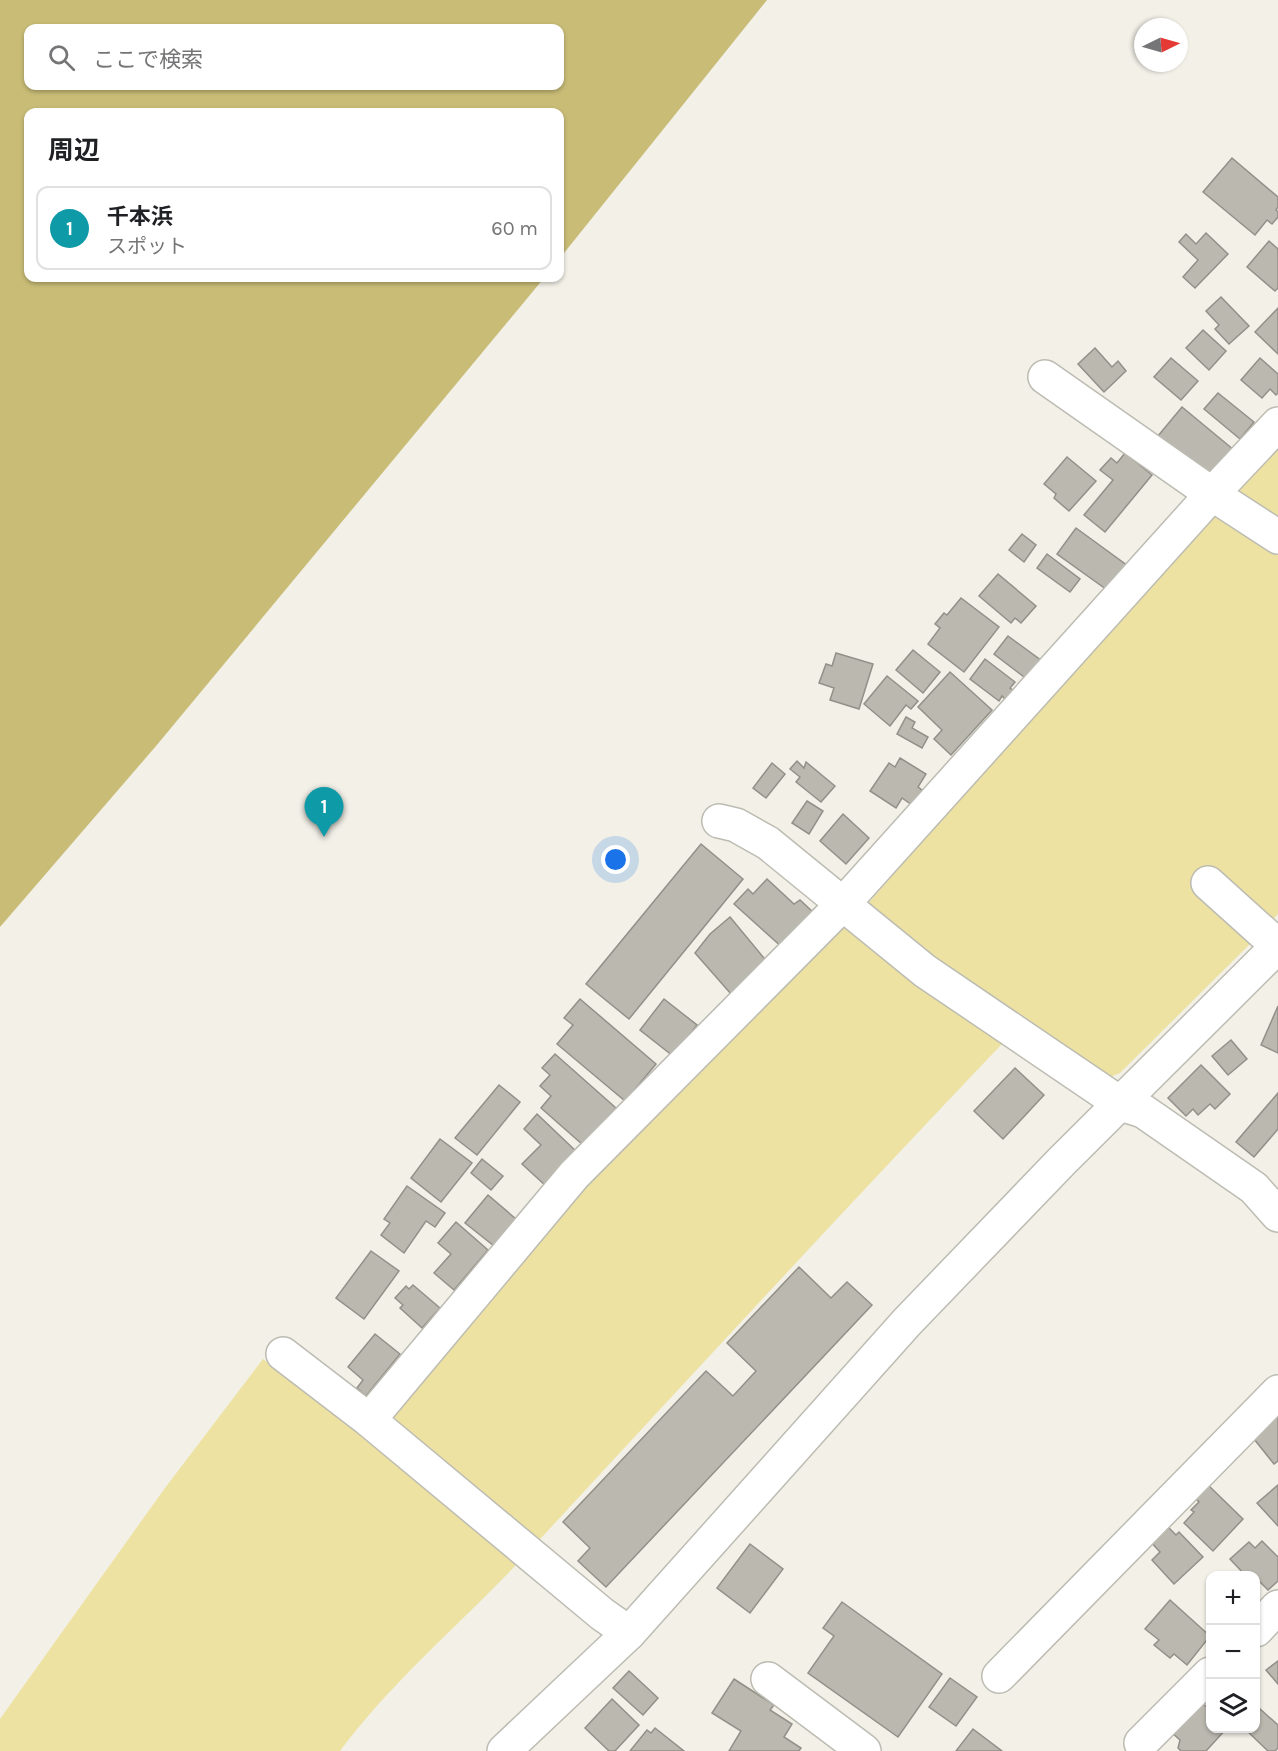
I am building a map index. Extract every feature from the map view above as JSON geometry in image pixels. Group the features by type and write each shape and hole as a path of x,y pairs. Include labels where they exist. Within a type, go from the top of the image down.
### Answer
{"street":[{"path":"1045,377 1212,494 1278,537"},
{"path":"369,1420 574,1175 843,904 1212,494 1278,424"},
{"path":"719,821 736,825 768,843 925,971 1120,1104 1143,1111 1254,1188 1278,1215"},
{"path":"504,1751 629,1634 907,1322 1061,1162 1278,946 1208,883"},
{"path":"283,1354 369,1420 629,1634"},
{"path":"999,1676 1278,1392"},
{"path":"1260,1626 1278,1607"},
{"path":"1141,1743 1206,1678"},
{"path":"768,1679 864,1751"}],"shaded area":[{"path":"0,0 767,0 564,253 564,108 24,108 24,282 541,282 156,746 0,927"},
{"path":"1278,440 1278,914 1246,948 1120,1073 1106,1079 1022,1019 1001,1045 530,1550 384,1698 340,1751 0,1751 0,1719 165,1488 263,1359 370,1438 559,1209 836,927 851,923 1034,713"}],"building":[{"path":"1232,158 1278,197 1276,210 1278,217 1272,224 1267,220 1255,235 1203,192"},
{"path":"1206,233 1228,254 1195,288 1183,277 1198,260 1179,242 1186,234 1196,244"},
{"path":"1269,241 1278,249 1278,288 1275,291 1247,267"},
{"path":"1221,297 1249,326 1229,344 1215,329 1219,325 1206,311"},
{"path":"1278,308 1278,354 1255,332"},
{"path":"1203,330 1226,351 1209,370 1186,348"},
{"path":"1095,348 1112,367 1118,361 1126,371 1104,392 1078,364"},
{"path":"1171,358 1198,381 1181,400 1154,377"},
{"path":"1260,358 1278,374 1278,393 1276,395 1270,389 1262,398 1241,380"},
{"path":"1218,393 1254,422 1240,439 1204,409"},
{"path":"1182,407 1234,450 1210,479 1158,436"},
{"path":"1125,453 1152,475 1105,532 1084,515 1113,480 1100,470 1111,458 1117,463"},
{"path":"1067,457 1096,481 1069,511 1054,498 1056,494 1044,484"},
{"path":"1076,528 1128,566 1110,592 1057,554"},
{"path":"1022,534 1036,545 1024,562 1009,550"},
{"path":"1047,554 1080,579 1070,592 1037,568"},
{"path":"998,574 1036,606 1021,623 1015,618 1011,623 979,596"},
{"path":"961,598 999,627 964,672 928,644 940,628 935,624 944,613 947,615"},
{"path":"1008,636 1042,661 1028,680 994,654"},
{"path":"913,650 940,672 923,693 896,670"},
{"path":"836,653 873,664 859,709 830,700 834,688 819,683 826,664 832,666"},
{"path":"985,659 1015,682 1010,688 1014,691 1007,701 1002,696 999,701 970,679"},
{"path":"950,672 992,710 951,755 934,739 942,730 918,707"},
{"path":"887,676 918,701 911,709 906,705 890,726 864,704"},
{"path":"906,717 915,722 912,728 928,737 922,748 897,734"},
{"path":"900,758 926,774 918,787 922,790 912,805 902,798 896,808 870,791 889,763 895,767"},
{"path":"797,761 804,768 806,762 835,786 821,802 796,782 800,777 790,769"},
{"path":"772,763 785,774 766,798 753,788"},
{"path":"807,801 823,811 809,834 792,823"},
{"path":"843,814 869,838 846,864 820,841"},
{"path":"701,844 743,879 629,1019 586,984"},
{"path":"767,879 794,904 800,900 815,914 784,949 734,904 748,889 753,894"},
{"path":"730,917 768,963 731,994 695,953 710,934"},
{"path":"580,999 656,1064 625,1101 557,1044 573,1025 564,1018"},
{"path":"664,999 697,1025 673,1056 640,1030"},
{"path":"1278,1006 1278,1053 1261,1045"},
{"path":"1231,1040 1247,1059 1228,1075 1212,1056"},
{"path":"555,1054 616,1108 583,1145 541,1108 551,1096 540,1086 550,1075 542,1068"},
{"path":"1201,1065 1230,1094 1215,1109 1210,1104 1198,1115 1193,1109 1186,1116 1168,1098"},
{"path":"1015,1068 1044,1095 1003,1139 974,1111"},
{"path":"499,1085 520,1102 477,1155 455,1138"},
{"path":"1278,1093 1278,1129 1254,1157 1236,1142"},
{"path":"537,1114 579,1154 547,1187 522,1164 541,1145 524,1129"},
{"path":"440,1139 472,1163 441,1202 411,1178"},
{"path":"482,1159 503,1176 491,1190 471,1173"},
{"path":"407,1186 445,1213 435,1227 426,1221 404,1253 381,1235 390,1223 384,1219"},
{"path":"488,1195 516,1219 494,1246 465,1223"},
{"path":"456,1222 488,1250 454,1290 434,1273 451,1254 438,1243"},
{"path":"371,1251 399,1271 364,1319 336,1298"},
{"path":"799,1267 831,1298 847,1282 872,1305 606,1587 578,1561 590,1548 563,1522 706,1371 733,1396 756,1371 727,1343"},
{"path":"413,1285 440,1308 422,1328 400,1308 403,1305 395,1298 406,1286 409,1289"},
{"path":"375,1334 400,1354 366,1396 357,1388 363,1380 348,1367"},
{"path":"1278,1403 1278,1461 1274,1464 1246,1429"},
{"path":"1208,1485 1243,1519 1213,1551 1184,1523 1194,1512 1191,1510 1199,1502 1195,1498"},
{"path":"1278,1485 1278,1526 1257,1503"},
{"path":"1165,1524 1176,1535 1179,1532 1203,1557 1174,1584 1152,1560 1160,1552 1149,1540"},
{"path":"1262,1541 1278,1557 1278,1581 1268,1590 1260,1582 1260,1571 1241,1571 1230,1559 1249,1542 1255,1548"},
{"path":"750,1544 783,1569 750,1613 717,1588"},
{"path":"1170,1600 1206,1632 1206,1641 1187,1665 1174,1654 1170,1658 1154,1645 1159,1640 1145,1629"},
{"path":"842,1602 942,1674 898,1737 808,1673 834,1636 823,1628"},
{"path":"1278,1661 1278,1684 1266,1670"},
{"path":"629,1671 658,1698 643,1715 613,1688"},
{"path":"950,1678 977,1697 956,1726 929,1707"},
{"path":"734,1679 774,1705 770,1710 792,1724 784,1737 801,1748 799,1751 729,1751 741,1731 712,1713"},
{"path":"612,1699 639,1725 615,1751 609,1751 585,1728"},
{"path":"1199,1700 1206,1706 1206,1733 1222,1733 1206,1751 1181,1751 1178,1748 1180,1740 1170,1731"},
{"path":"1260,1709 1278,1725 1278,1748 1275,1751 1268,1751 1249,1733 1260,1733"},
{"path":"655,1728 684,1751 630,1751 647,1730 651,1733"},
{"path":"973,1729 1002,1751 956,1751"}],"place":[{"name":"千本浜","path":"324,837"}]}
